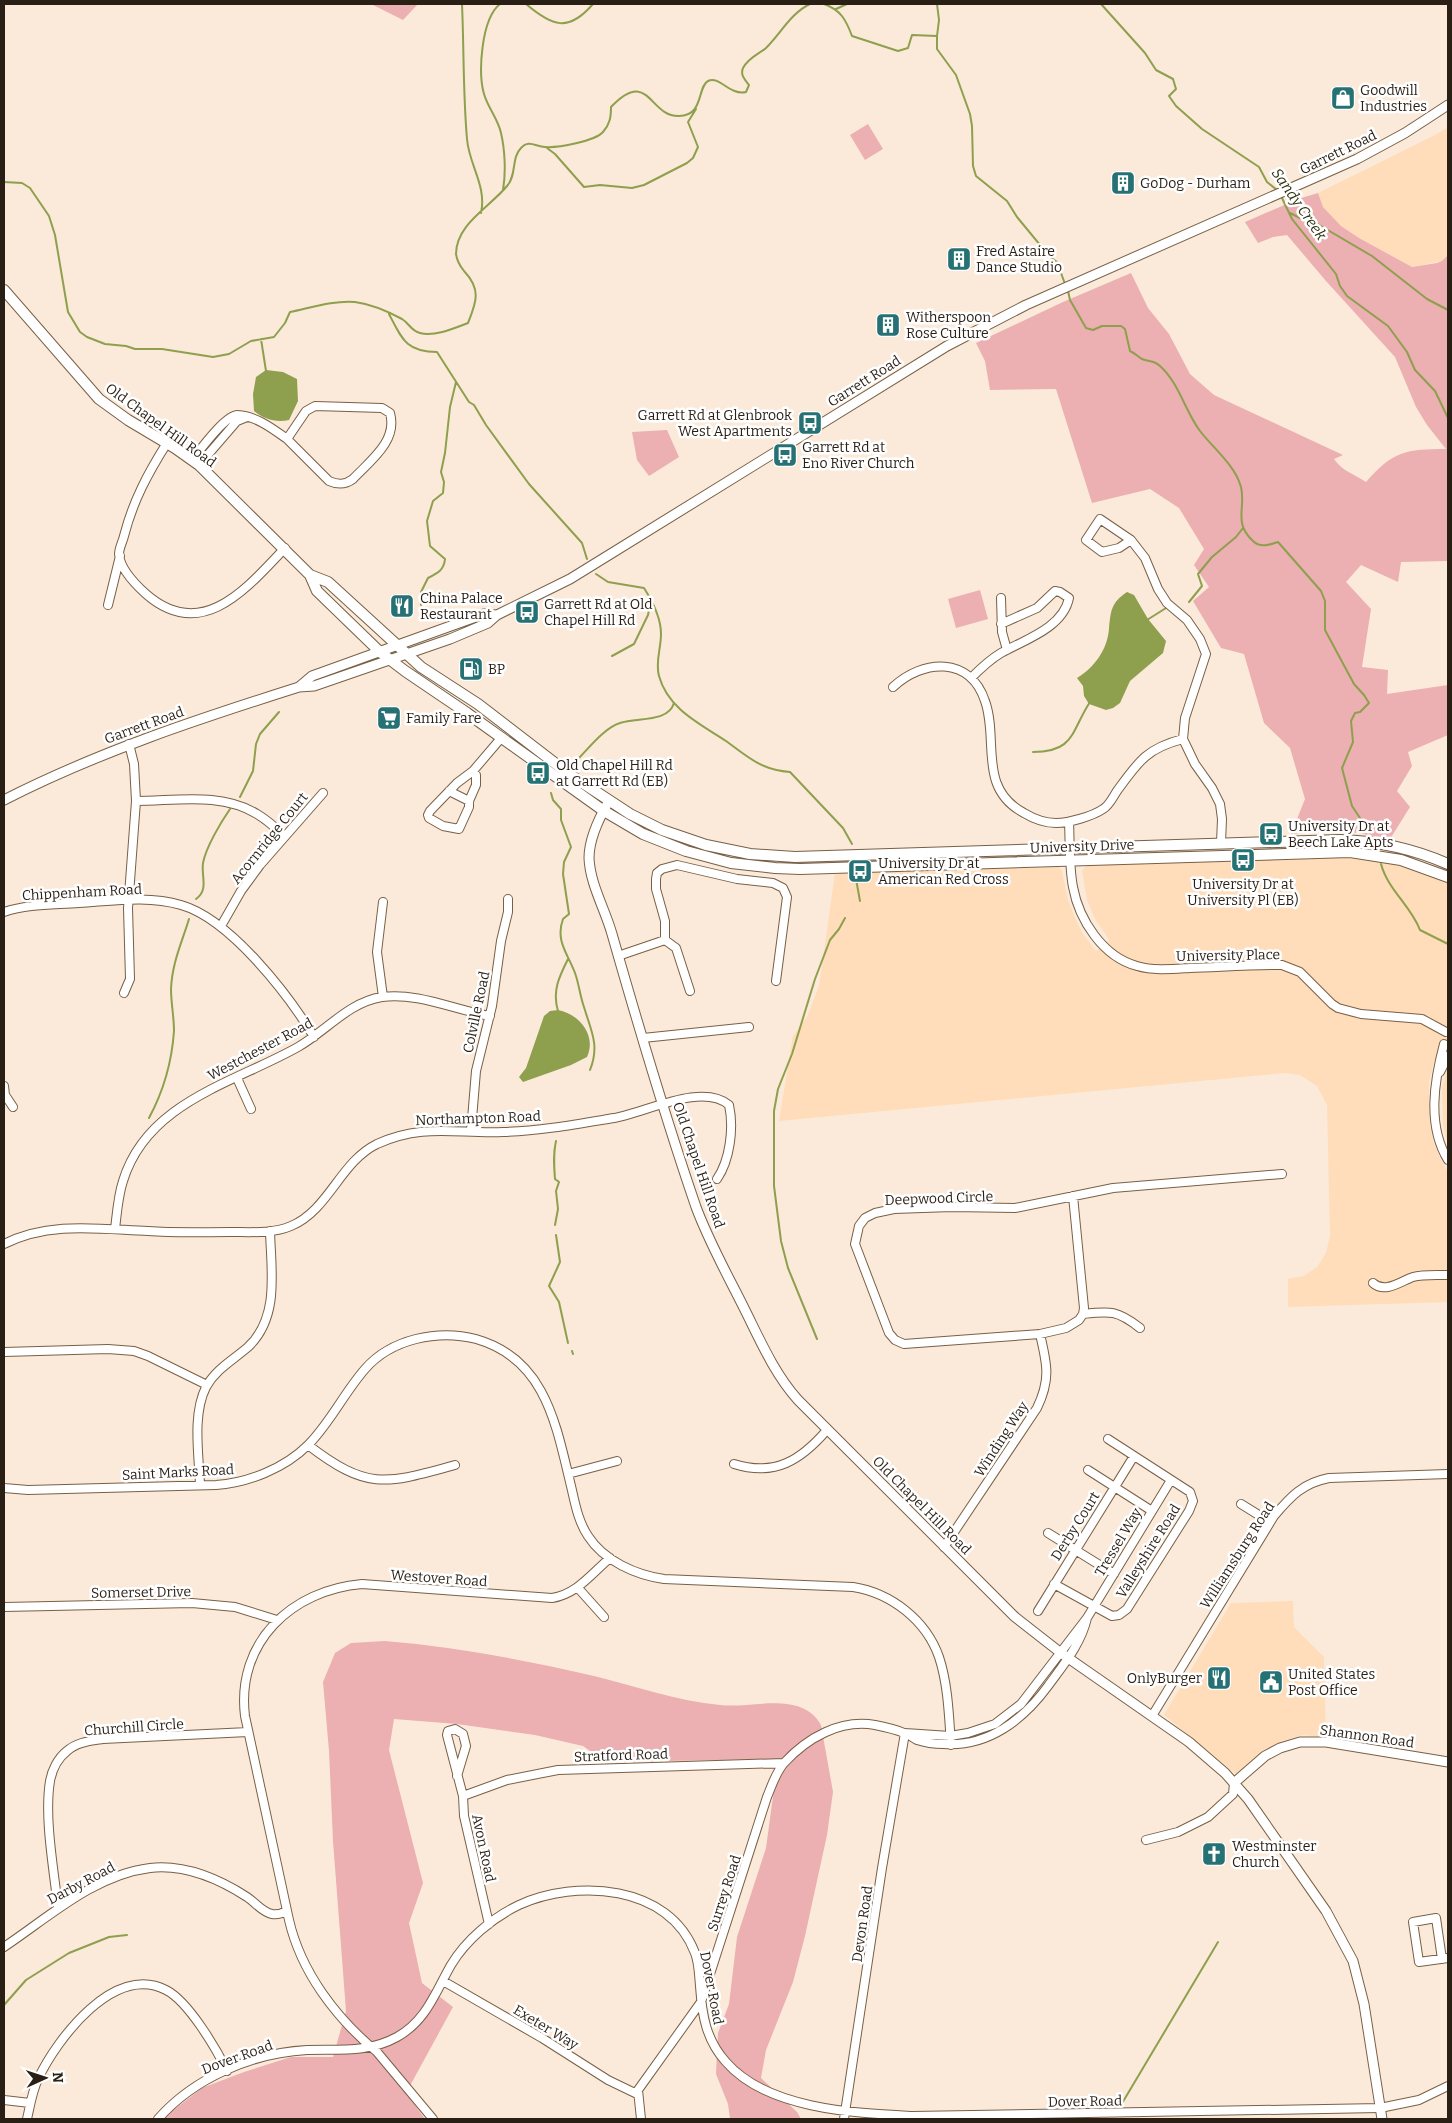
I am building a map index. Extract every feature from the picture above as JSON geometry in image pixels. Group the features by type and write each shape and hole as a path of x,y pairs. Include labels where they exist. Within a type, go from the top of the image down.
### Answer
{"main road":[{"name":"Old Chapel Hill Road","path":"5,292 99,399 195,463 285,548 310,575 317,592 380,652 604,811"},
{"name":"Old Chapel Hill Road","path":"310,575 328,582 421,667 503,722 569,774 609,801"},
{"name":"University Drive","path":"609,801 630,814 678,836 721,848 773,856 1324,839 1360,840 1408,849 1448,864"},
{"name":"University Drive","path":"604,811 643,834 664,843 710,858 753,866 800,869 1350,852 1401,860 1448,877"}],"street":[{"name":"Garrett Road","path":"4,800 59,773 129,744 299,687 314,686 488,623 497,614 583,571 948,346 1001,317 1264,202 1381,147 1448,105"},
{"path":"195,463 237,422 248,417 257,420 287,439 329,481 336,484 346,483 353,479 388,441 391,434 392,419 388,411 382,408 315,406 306,411 287,439"},
{"path":"108,605 131,509 146,475 166,443"},
{"path":"1130,540 1119,548 1102,552 1086,540 1100,519 1130,540 1145,558 1158,589 1167,603 1187,620 1200,639 1206,654 1186,718 1183,739 1195,764 1212,788 1220,804 1222,819 1221,843"},
{"path":"120,556 124,568 138,587 152,599 167,608 198,614 222,607 285,548"},
{"path":"971,678 981,668 1007,650 1042,631 1058,618 1067,607 1069,598 1055,591 1037,608 1001,624"},
{"path":"1001,598 1001,624 1007,650"},
{"name":"Garrett Road","path":"299,687 312,676 484,614 497,614"},
{"path":"893,686 912,672 926,668 947,666 971,678 981,691 988,710 991,761 1000,792 1014,808 1028,816 1046,822 1069,822 1104,809 1142,759 1158,747 1183,739"},
{"path":"473,771 477,779 469,801 469,807 459,829 436,823 429,818 428,815 449,791 473,771 502,737"},
{"path":"124,993 130,979 129,900 136,802 134,764 129,744"},
{"path":"449,791 469,801"},
{"name":"Acornridge Court","path":"221,926 249,880 284,836 323,793"},
{"path":"136,802 203,800 230,803 256,813 284,836"},
{"name":"Old Chapel Hill Road","path":"609,801 590,845 592,876 690,1190 709,1240 771,1363 786,1387 827,1430 1015,1617 1065,1656 1189,1742 1234,1783 1261,1816 1320,1903 1347,1949 1361,1986 1382,2119"},
{"name":"University Place","path":"1069,822 1074,894 1084,919 1102,945 1125,962 1138,967 1160,969 1282,965 1300,972 1338,1008 1361,1014 1422,1019 1447,1030"},
{"path":"665,940 665,921 656,889 658,873 662,869 677,865 737,879 773,883 782,888 787,897 776,981"},
{"name":"Colville Road","path":"471,1131 476,1071 490,1016 501,941 508,912 508,899"},
{"name":"Chippenham Road","path":"4,912 24,906 129,900 155,901 180,905 198,912 221,926 258,963 288,997 314,1037"},
{"path":"382,902 378,952 383,997"},
{"path":"618,956 665,940"},
{"path":"665,940 676,948 690,990"},
{"name":"Westchester Road","path":"115,1229 119,1196 135,1153 146,1137 176,1108 194,1097 236,1078 314,1037 355,1006 371,999 383,997 416,998 490,1016"},
{"path":"643,1038 749,1027"},
{"path":"1447,1030 1443,1038 1446,1046 1437,1078 1435,1104 1440,1147 1448,1160"},
{"path":"1437,1078 1448,1056"},
{"path":"236,1078 251,1108"},
{"path":"4,1086 5,1095 12,1107"},
{"name":"Northampton Road","path":"4,1244 24,1235 48,1229 190,1232 270,1231 290,1226 305,1218 319,1204 349,1166 377,1145 414,1132 432,1130 520,1132 631,1114 687,1099 716,1097 729,1105 732,1117 725,1168 717,1179"},
{"name":"Deepwood Circle","path":"1083,1314 1079,1320 1066,1328 1040,1334 914,1345 899,1342 889,1332 875,1299 856,1248 856,1236 862,1222 875,1213 894,1210 952,1207 1015,1208 1112,1188 1282,1174"},
{"path":"1073,1196 1084,1308 1083,1314 1110,1312 1126,1318 1140,1328"},
{"path":"200,1485 199,1420 202,1400 207,1385 227,1362 248,1347 257,1337 266,1321 271,1297 270,1231"},
{"path":"1372,1283 1382,1287 1396,1285 1414,1276 1448,1275"},
{"name":"Winding Way","path":"944,1547 1034,1414 1043,1396 1048,1375 1040,1334"},
{"name":"Saint Marks Road","path":"4,1488 28,1490 228,1484 252,1478 281,1464 308,1445 366,1367 382,1355 401,1344 420,1338 440,1335 462,1336 493,1345 508,1354 540,1386 551,1410 582,1526 593,1543 610,1558"},
{"path":"4,1352 108,1349 134,1351 207,1385"},
{"path":"734,1464 763,1468 786,1463 809,1451 827,1430"},
{"name":"Valleyshire Road","path":"1054,1584 1112,1616 1119,1615 1127,1609 1189,1511 1193,1501 1190,1492 1108,1439"},
{"path":"308,1445 342,1468 367,1478 382,1481 403,1479 455,1465"},
{"name":"Derby Court","path":"1038,1611 1134,1456"},
{"path":"568,1474 617,1461"},
{"path":"1088,1470 1152,1511"},
{"name":"Williamsburg Road","path":"1152,1716 1270,1522 1290,1496 1304,1487 1323,1479 1343,1476 1448,1474"},
{"name":"Tressel Way","path":"1065,1656 1171,1480"},
{"path":"1241,1504 1270,1522"},
{"path":"1048,1533 1114,1574"},
{"path":"610,1558 647,1576 664,1579 853,1587 879,1593 894,1601 914,1618 936,1650 944,1676 951,1745"},
{"name":"Westover Road","path":"433,2119 320,1990 298,1950 287,1912 248,1732 243,1700 248,1673 260,1643 277,1620 309,1598 348,1586 376,1585 540,1598 563,1596 578,1588 610,1558"},
{"path":"578,1588 604,1617"},
{"name":"Somerset Drive","path":"4,1607 192,1603 235,1607 277,1620"},
{"path":"906,1733 950,1736 981,1730 1009,1715 1065,1656"},
{"path":"906,1733 917,1740 951,1745 984,1739 1013,1724 1042,1695 1065,1656"},
{"name":"Surrey Road","path":"637,2094 640,2086 701,2002 767,1797 776,1775 784,1763 807,1742 820,1734 843,1727 873,1724 906,1733"},
{"name":"Avon Road","path":"457,1776 466,1746 463,1734 455,1729 448,1731 447,1735 457,1776 463,1796 464,1816 489,1924"},
{"name":"Churchill Circle","path":"58,1908 50,1832 50,1780 56,1764 67,1750 81,1742 103,1739 248,1732"},
{"name":"Devon Road","path":"844,2119 882,1868 906,1733"},
{"name":"Shannon Road","path":"1234,1783 1265,1756 1280,1748 1300,1742 1326,1742 1448,1762"},
{"name":"Stratford Road","path":"463,1796 506,1780 558,1770 784,1763"},
{"path":"1146,1840 1178,1832 1208,1817 1234,1792 1234,1783"},
{"name":"Darby Road","path":"4,1947 58,1908 110,1879 152,1868 186,1870 204,1875 232,1888 266,1912 278,1914 287,1912"},
{"name":"Dover Road","path":"158,2119 172,2104 193,2087 259,2059 285,2052 372,2048 398,2037 418,2022 432,2003 442,1981 457,1957 469,1942 489,1924 518,1906 557,1893 574,1891 605,1891 638,1898 663,1913 686,1936 697,1961 706,2029 727,2063 746,2080 780,2096 814,2105 845,2110 912,2116 1122,2116 1380,2108 1419,2100 1448,2086"},
{"path":"1436,1918 1440,1944 1445,1959 1419,1962 1413,1922 1436,1918"},
{"path":"1440,1944 1448,1942"},
{"name":"Exeter Way","path":"442,1981 542,2038 608,2080 637,2094"},
{"path":"27,2119 34,2089 55,2048 72,2027 102,2000 134,1985 147,1984 164,1989 182,2002 212,2045 227,2071"},
{"path":"637,2094 641,2119"},
{"path":"4,2100 30,2103"}],"shaded area":[{"path":"371,4 418,4 403,20"},
{"path":"868,124 883,149 865,160 850,135"},
{"path":"1448,127 1448,255 1442,261 1412,267 1341,226 1323,207 1318,193"},
{"path":"1318,193 1323,207 1341,226 1412,267 1437,263 1448,255 1448,561 1401,562 1398,582 1361,565 1346,582 1371,609 1362,667 1388,670 1387,694 1448,685 1448,735 1408,752 1412,766 1397,791 1410,807 1390,839 1341,830 1291,834 1305,799 1290,748 1264,723 1244,654 1221,648 1193,601 1209,587 1194,565 1204,549 1179,508 1150,489 1092,503 1056,389 990,390 985,361 976,343 1063,302 1131,273 1148,308 1169,334 1190,374 1214,395 1343,455 1334,459 1344,469 1366,482 1384,464 1401,454 1410,451 1446,449 1427,425 1416,407 1395,357 1287,235 1273,237 1258,243 1245,222 1298,199"},
{"path":"266,370 283,372 297,379 298,401 289,420 270,420 254,411 253,394 256,377"},
{"path":"667,430 679,457 649,476 637,460 632,432"},
{"path":"980,590 988,619 956,628 948,599"},
{"path":"1127,592 1134,595 1148,619 1166,641 1163,653 1130,681 1120,703 1106,710 1089,704 1084,696 1083,686 1077,678 1089,669 1099,657 1108,636 1113,607"},
{"path":"1340,857 1394,864 1448,883 1448,1037 1434,1062 1429,1082 1429,1096 1430,1125 1433,1141 1448,1172 1448,1302 1288,1307 1288,1279 1304,1276 1317,1267 1326,1253 1330,1236 1327,1105 1317,1086 1300,1075 1284,1073 779,1121 793,1036 807,1017 819,986 835,873 1059,867 1062,871 1068,900 1075,918 1083,934 1096,951 1109,940 1094,917 1087,900 1082,871 1087,865"},
{"path":"558,1010 573,1016 584,1027 590,1041 587,1057 571,1065 523,1082 519,1077 526,1068 544,1016 550,1011"},
{"path":"1448,1063 1448,1146 1443,1125 1442,1089"},
{"path":"1293,1601 1294,1627 1324,1657 1326,1737 1302,1735 1282,1741 1263,1751 1236,1774 1164,1715 1231,1603"},
{"path":"385,1641 464,1650 516,1659 704,1703 733,1706 789,1704 812,1714 821,1725 833,1792 827,1835 793,1982 766,2050 761,2078 797,2112 801,2119 730,2119 728,2104 716,2074 718,2033 729,2004 737,1937 766,1848 778,1759 606,1762 583,1746 535,1735 457,1724 394,1719 389,1750 423,1883 409,1923 422,1983 453,2007 406,2093 425,2119 165,2119 167,2115 202,2088 244,2072 291,2057 333,2057 346,2011 323,1682 335,1653 351,1643"}],"waterway":[{"path":"462,4 467,139 468,149 482,194 481,213"},
{"path":"500,4 494,11 485,34 481,73 484,94 500,128 505,169 503,190"},
{"path":"526,4 535,12 560,23 568,23 576,19 593,4"},
{"path":"4,182 22,183 30,188 49,216 55,235 68,312 80,332 105,344 135,349 162,349 213,357 229,354 251,341 274,337 285,323 290,312 330,303 347,302 361,303 385,311 402,319 417,332 426,334 438,333 468,323 476,296 473,284 458,261 456,254 457,243 468,225 510,182 516,157 524,145 558,146 585,141 599,135 609,123 611,107 624,96 633,92 641,93 648,97 669,114 679,116 687,115 693,111 699,101 702,89 708,81 716,81 735,91 746,92 749,85 742,73 745,64 766,48 786,24 810,4"},
{"path":"824,4 835,9 842,16 852,36 898,51 908,48 912,35 937,36 939,20 937,4"},
{"path":"836,9 847,4"},
{"name":"Sandy Creek","path":"1101,4 1145,53 1156,70 1173,79 1176,89 1169,96 1176,106 1202,129 1259,167 1267,182 1277,190"},
{"path":"937,36 937,49 956,75 970,114 973,166 976,176 1007,201 1017,217 1050,257 1057,262 1065,284"},
{"path":"547,148 555,154 584,187 600,185 632,188 644,185 693,158 698,147 688,122 696,109"},
{"name":"Sandy Creek","path":"1281,196 1292,219 1336,274 1340,286 1347,296 1388,326 1407,352 1415,370 1435,391 1448,418"},
{"path":"1290,213 1302,219 1309,219 1372,256 1427,299 1448,310"},
{"path":"1068,291 1070,300 1086,328 1093,330 1102,326 1121,326 1125,329 1130,351 1142,359 1156,363 1167,373 1200,431 1229,464 1238,479 1242,495 1242,522 1247,534 1259,545 1278,542 1321,591 1325,601 1325,630 1354,684 1369,703 1360,712 1355,713 1351,721 1353,742 1342,768 1352,806 1370,833"},
{"path":"389,314 402,337 412,347 418,350 437,352 469,402 474,405 486,425 529,484 582,543 587,559"},
{"path":"261,339 266,371"},
{"path":"421,605 421,592 428,578 440,571 445,559 430,546 427,521 433,501 443,493 444,482 441,472 450,407 456,382"},
{"path":"1189,602 1202,586 1198,574 1212,557 1236,537 1243,528"},
{"path":"596,574 608,582 644,588 660,622 659,676 663,688 677,707 755,762 771,769 790,772 843,828 852,844"},
{"path":"612,656 634,644 648,615 651,599"},
{"path":"1147,620 1166,608"},
{"path":"1033,752 1047,751 1064,744 1075,731 1090,702"},
{"path":"577,760 608,729 627,721 659,717 671,709 674,703"},
{"path":"240,797 253,771 256,744 260,734 279,712"},
{"path":"551,793 553,800 561,809 561,820 571,847 564,862 563,874 569,914 563,919 561,941 576,977 592,1031 594,1053 590,1070"},
{"path":"196,899 203,887 203,863 207,850 230,809"},
{"path":"1381,864 1389,882 1411,913 1420,930 1448,944"},
{"path":"856,879 860,901"},
{"path":"817,1339 788,1268 781,1241 774,1186 774,1111 778,1089 792,1054 815,979 830,940 845,918"},
{"path":"149,1118 163,1087 171,1053 174,1031 171,994 172,979 175,961 189,919"},
{"path":"558,1011 556,991 559,978 568,959"},
{"path":"555,1225 558,1209 556,1191 559,1182 555,1179 554,1155 556,1141"},
{"path":"556,1235 560,1262 549,1286 559,1302 568,1343"},
{"path":"4,2005 26,1980 69,1953 109,1937 127,1935"},
{"path":"1121,2105 1218,1942"}],"place":[{"name":"Goodwill Industries","path":"1343,98"},
{"name":"GoDog - Durham","path":"1123,183"},
{"name":"Fred Astaire Dance Studio","path":"959,259"},
{"name":"Witherspoon Rose Culture","path":"888,325"},
{"name":"Garrett Rd at Glenbrook West Apartments","path":"810,423"},
{"name":"Garrett Rd at Eno River Church","path":"785,455"},
{"name":"China Palace Restaurant","path":"402,606"},
{"name":"Garrett Rd at Old Chapel Hill Rd","path":"527,612"},
{"name":"BP","path":"471,669"},
{"name":"Family Fare","path":"389,718"},
{"name":"Old Chapel Hill Rd at Garrett Rd (EB)","path":"538,773"},
{"name":"University Dr at Beech Lake Apts","path":"1271,834"},
{"name":"University Dr at University Pl (EB)","path":"1243,860"},
{"name":"University Dr at American Red Cross","path":"860,871"},
{"name":"OnlyBurger","path":"1219,1678"},
{"name":"United States Post Office","path":"1271,1682"},
{"name":"Westminster Church","path":"1214,1854"}]}
